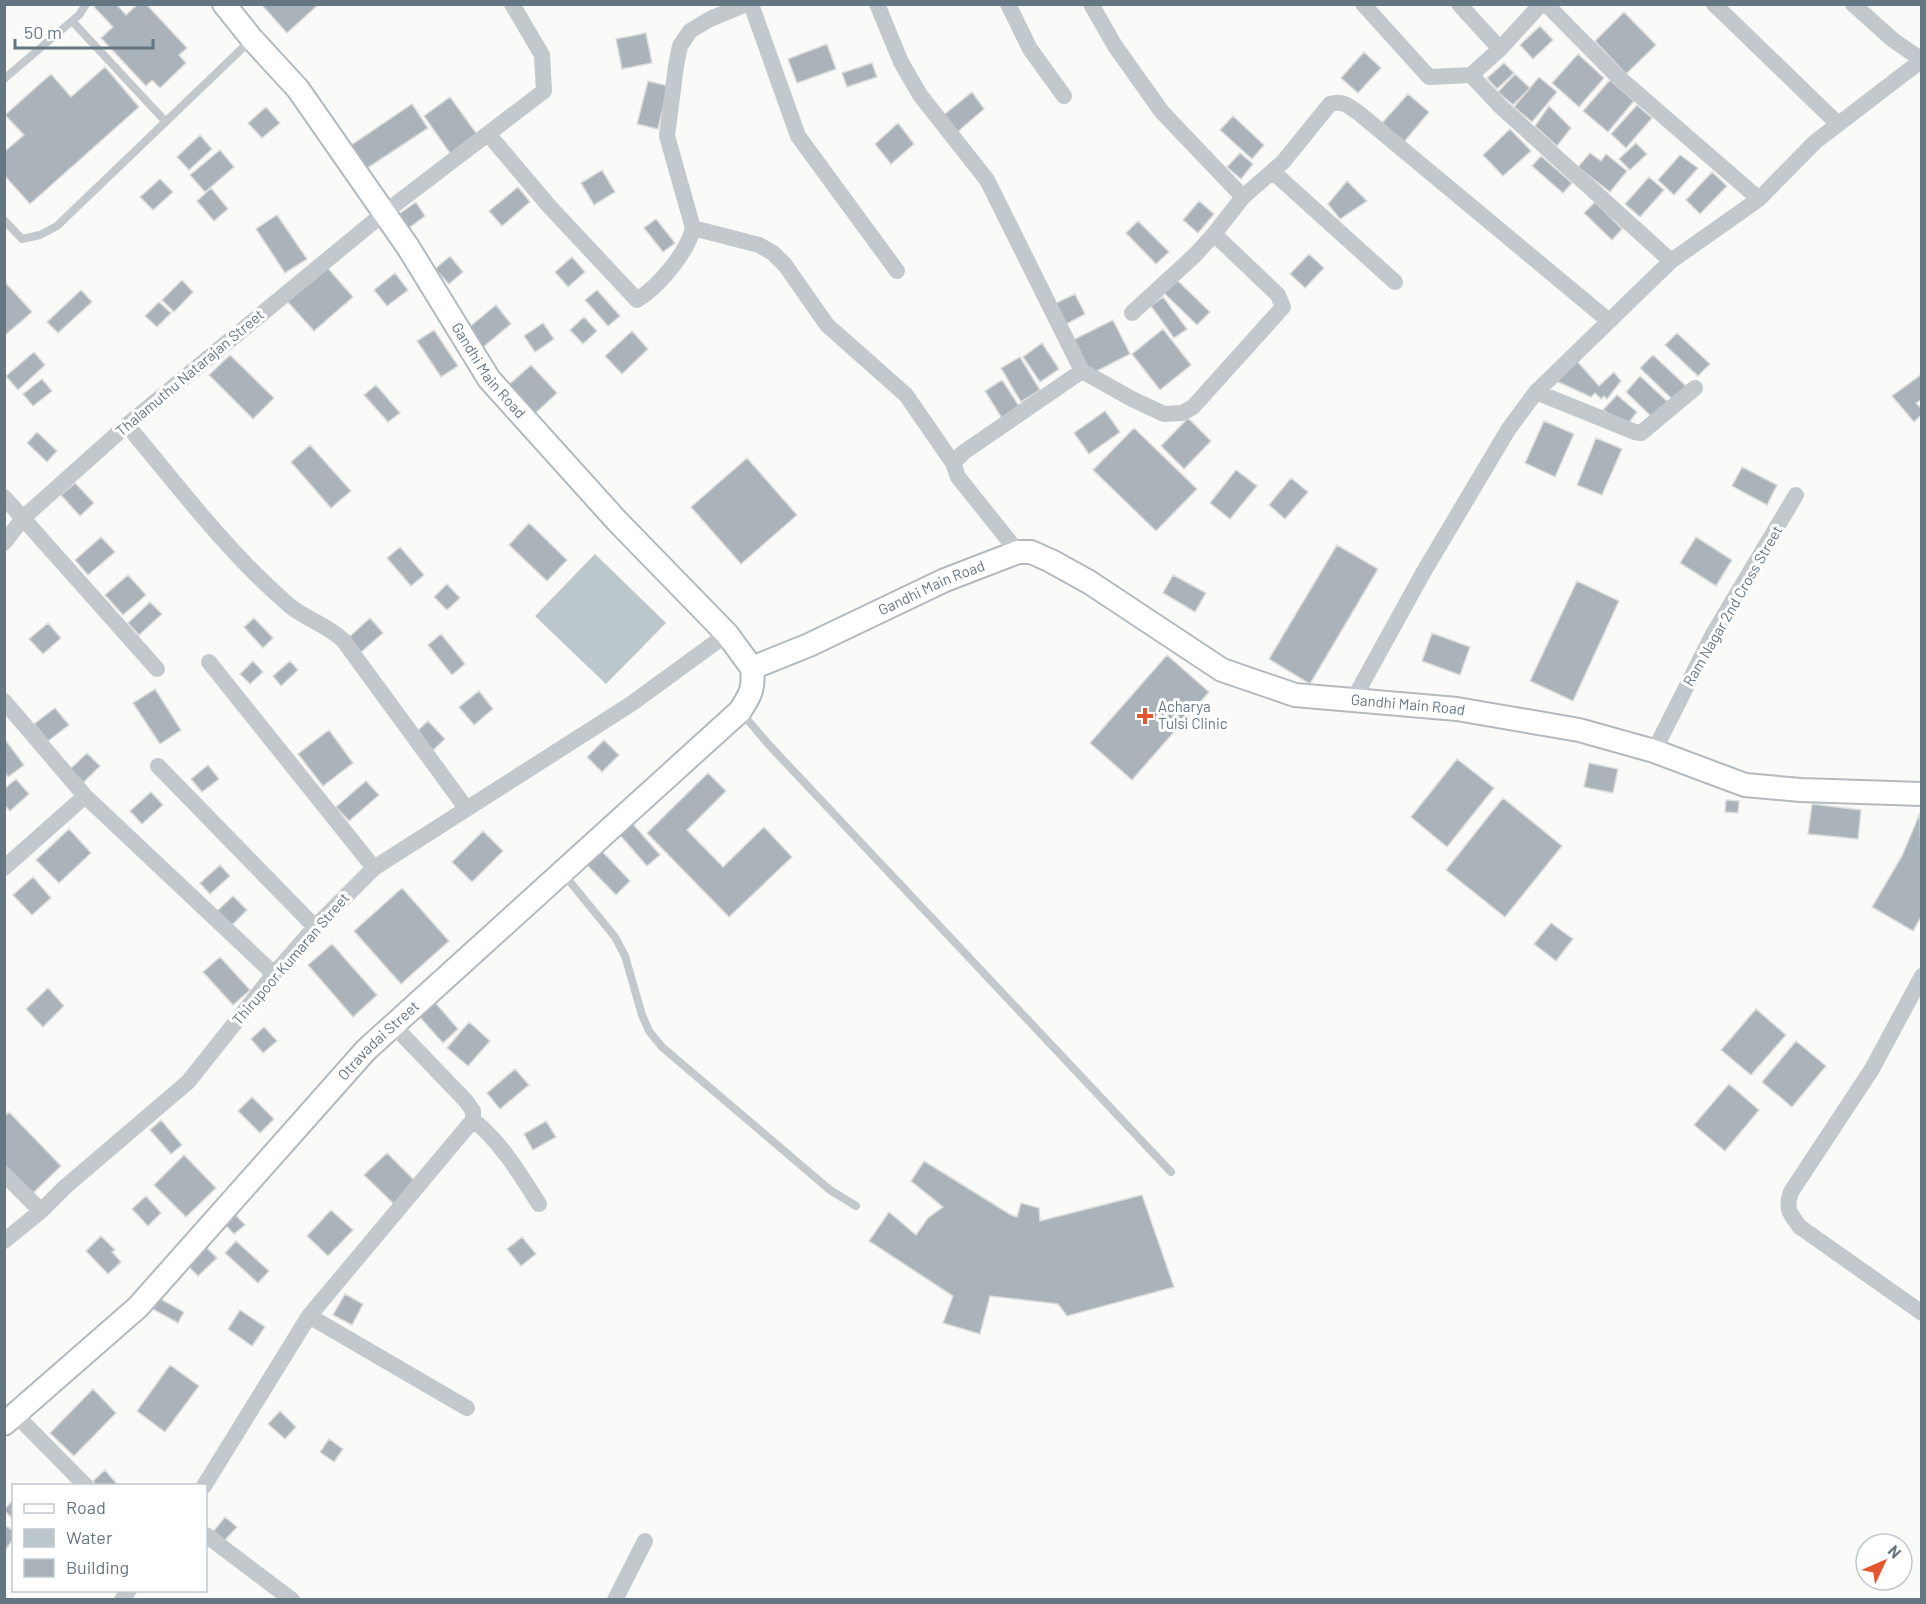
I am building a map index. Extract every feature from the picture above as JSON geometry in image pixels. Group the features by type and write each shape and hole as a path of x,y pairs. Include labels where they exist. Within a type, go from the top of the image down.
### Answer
{"street":[{"name":"Gandhi Main Road","path":"224,4 252,39 298,89 408,247 489,379 617,521 727,634 752,668 810,645 945,580 1018,552 1030,552 1089,582 1221,670 1295,695 1457,708 1580,730 1654,751 1745,785 1801,790 1922,794"},
{"name":"Thalamuthu Natarajan Street","path":"4,543 23,518 127,425 384,213 544,91 542,55 512,4"},
{"path":"489,135 549,206 637,300 654,286 682,255 693,228 667,136 680,46 690,32 710,19 746,4"},
{"path":"751,4 798,136 897,271"},
{"path":"877,4 901,62 920,95 987,180 1082,371 1164,414 1182,412 1193,407 1283,307 1278,296 1214,234"},
{"path":"1008,4 1029,49 1064,96"},
{"path":"1091,4 1115,46 1162,112 1243,197"},
{"path":"1363,4 1429,77 1471,75 1500,49 1541,4"},
{"path":"1459,4 1500,49"},
{"path":"1546,4 1615,74 1759,199"},
{"path":"1714,4 1838,124"},
{"path":"1353,700 1429,563 1508,430 1536,392 1671,261 1759,199 1815,142 1922,60 1893,40 1853,4"},
{"path":"1471,75 1500,106 1671,261"},
{"path":"1132,313 1195,255 1243,197 1273,172 1330,104 1339,102 1348,105 1609,321"},
{"path":"1273,172 1395,282"},
{"path":"693,228 759,245 773,253 785,265 827,325 906,395 953,463 958,477 1018,552"},
{"path":"953,463 963,452 1082,371"},
{"path":"1536,392 1641,433 1695,388"},
{"path":"127,425 229,547 256,575 292,608 333,630 344,640 466,808"},
{"name":"Ram Nagar 2nd Cross Street","path":"1654,751 1713,634 1796,495"},
{"path":"4,497 157,669"},
{"name":"Thirupoor Kumaran Street","path":"4,1241 188,1082 274,974 315,927 374,868 632,704 727,634"},
{"path":"209,662 374,868"},
{"name":"Otravadai Street","path":"10,1420 138,1307 366,1050 740,711 751,694 754,684 752,668"},
{"path":"4,701 85,796 274,974"},
{"path":"158,766 315,927"},
{"path":"4,868 85,796"},
{"path":"1922,976 1872,1069 1791,1192 1787,1204 1791,1215 1800,1227 1922,1313"},
{"path":"205,1484 309,1316 473,1120 473,1111 466,1101 393,1025"},
{"path":"473,1120 486,1130 515,1165 538,1204"},
{"path":"4,1174 41,1211"},
{"path":"309,1316 466,1408"},
{"path":"10,1420 85,1484"},
{"path":"207,1536 292,1599"},
{"path":"615,1599 645,1541"}],"lane":[{"path":"4,79 72,21 86,4"},
{"path":"72,21 166,122"},
{"path":"4,220 22,239 40,235 57,226 252,39"},
{"path":"740,711 769,745 1171,1172"},
{"path":"562,872 615,937 624,956 642,1015 655,1039 830,1190 856,1206"}],"water":[{"path":"595,554 666,623 606,684 535,616"}],"building":[{"path":"96,4 116,4 126,15 138,4 146,4 187,48 179,55 186,63 160,88 152,80 146,86 101,38 113,27 94,7"},
{"path":"261,4 319,4 287,33"},
{"path":"1624,12 1656,45 1626,74 1595,41"},
{"path":"1540,26 1553,40 1533,59 1520,45"},
{"path":"646,33 652,63 622,69 616,39"},
{"path":"827,44 836,69 797,83 788,59"},
{"path":"1364,52 1381,68 1358,93 1341,78"},
{"path":"1578,54 1604,78 1579,107 1552,83"},
{"path":"872,63 877,77 847,87 842,73"},
{"path":"1504,63 1514,73 1497,89 1487,78"},
{"path":"105,67 139,107 30,204 4,175 4,152 24,135 5,115 51,74 71,97"},
{"path":"1515,74 1530,88 1513,105 1498,92"},
{"path":"1539,77 1557,92 1532,122 1514,107"},
{"path":"1610,80 1634,101 1608,132 1583,111"},
{"path":"648,81 668,86 658,129 637,124"},
{"path":"972,92 984,109 955,134 940,118"},
{"path":"1408,94 1429,112 1404,142 1382,123"},
{"path":"450,97 479,137 452,156 424,116"},
{"path":"412,104 428,128 366,169 350,146"},
{"path":"1637,105 1652,118 1626,148 1611,134"},
{"path":"1549,106 1571,128 1557,146 1535,126"},
{"path":"266,107 280,123 262,138 248,123"},
{"path":"1233,116 1264,145 1252,159 1220,130"},
{"path":"898,123 914,144 891,164 875,144"},
{"path":"1510,129 1531,151 1503,176 1483,155"},
{"path":"200,135 212,149 189,170 177,157"},
{"path":"1636,143 1647,154 1630,170 1619,159"},
{"path":"220,150 234,167 205,192 190,175"},
{"path":"1240,153 1253,164 1241,179 1227,167"},
{"path":"1590,153 1601,161 1606,154 1627,171 1610,192 1578,167"},
{"path":"1680,155 1698,168 1674,195 1658,180"},
{"path":"1541,156 1572,183 1563,193 1532,166"},
{"path":"602,170 615,192 594,205 581,183"},
{"path":"1712,172 1727,186 1700,214 1686,200"},
{"path":"1649,177 1664,190 1640,217 1625,204"},
{"path":"160,179 173,192 153,210 140,197"},
{"path":"1347,181 1367,201 1340,219 1328,204"},
{"path":"518,187 530,202 502,226 489,211"},
{"path":"211,188 228,209 214,221 197,201"},
{"path":"1199,201 1214,214 1198,233 1183,220"},
{"path":"416,202 425,216 402,233 392,219"},
{"path":"1595,202 1622,229 1612,240 1584,213"},
{"path":"277,215 307,259 285,273 256,229"},
{"path":"656,219 675,243 663,252 644,228"},
{"path":"1138,221 1169,252 1156,264 1126,233"},
{"path":"1309,254 1324,268 1305,288 1290,274"},
{"path":"450,256 463,272 449,284 435,269"},
{"path":"572,257 585,272 568,287 555,272"},
{"path":"325,265 353,297 314,331 286,300"},
{"path":"395,273 408,290 387,306 374,290"},
{"path":"182,280 193,292 174,312 162,300"},
{"path":"1177,280 1210,312 1197,325 1164,293"},
{"path":"4,281 32,312 4,336"},
{"path":"81,290 92,302 58,333 47,322"},
{"path":"597,290 620,316 608,326 585,300"},
{"path":"1075,294 1085,314 1063,326 1052,305"},
{"path":"1163,297 1187,329 1174,338 1151,306"},
{"path":"159,302 171,313 157,327 145,316"},
{"path":"496,305 511,324 482,348 467,329"},
{"path":"584,317 597,331 583,344 570,330"},
{"path":"1113,320 1130,354 1091,374 1073,340"},
{"path":"543,323 554,339 535,352 524,336"},
{"path":"1163,329 1191,365 1160,390 1132,354"},
{"path":"434,330 458,366 441,377 417,341"},
{"path":"632,331 648,349 622,374 605,356"},
{"path":"1677,333 1710,364 1698,376 1665,345"},
{"path":"1042,343 1059,369 1040,382 1023,357"},
{"path":"34,352 45,365 18,390 6,376"},
{"path":"230,355 274,398 253,419 209,375"},
{"path":"1653,355 1686,386 1673,400 1640,368"},
{"path":"1020,357 1040,390 1021,402 1001,368"},
{"path":"1576,360 1599,386 1614,372 1621,381 1607,399 1604,396 1601,399 1595,393 1591,397 1554,380"},
{"path":"531,365 557,393 529,419 503,390"},
{"path":"1922,374 1922,399 1916,403 1922,409 1922,414 1914,422 1892,396"},
{"path":"1640,376 1670,404 1655,420 1626,392"},
{"path":"42,379 52,391 33,406 23,394"},
{"path":"1002,380 1021,409 1003,420 985,391"},
{"path":"376,385 400,413 388,422 364,395"},
{"path":"1617,395 1637,412 1627,425 1603,410"},
{"path":"1105,411 1120,432 1089,454 1074,433"},
{"path":"1188,418 1211,441 1184,469 1161,446"},
{"path":"1544,421 1574,434 1555,477 1525,463"},
{"path":"1134,428 1197,489 1156,531 1093,470"},
{"path":"37,432 57,451 47,462 27,443"},
{"path":"1596,438 1622,449 1602,495 1577,485"},
{"path":"310,445 351,491 331,508 291,462"},
{"path":"747,458 797,515 741,564 691,507"},
{"path":"1742,467 1777,485 1767,505 1732,486"},
{"path":"1236,470 1257,486 1230,519 1210,503"},
{"path":"1291,478 1308,492 1285,519 1269,505"},
{"path":"75,483 94,503 80,516 61,495"},
{"path":"529,523 567,560 547,581 509,545"},
{"path":"101,537 115,552 88,575 75,560"},
{"path":"1696,537 1732,560 1716,586 1680,563"},
{"path":"1337,545 1378,569 1310,684 1269,659"},
{"path":"400,547 424,575 411,586 387,558"},
{"path":"128,575 146,595 123,615 105,595"},
{"path":"1173,575 1206,593 1195,612 1163,593"},
{"path":"1577,581 1619,601 1573,701 1530,681"},
{"path":"447,584 460,598 447,610 434,597"},
{"path":"150,602 162,614 139,635 128,623"},
{"path":"254,618 273,638 263,648 244,627"},
{"path":"370,618 383,633 360,653 347,639"},
{"path":"48,623 61,638 43,654 29,639"},
{"path":"1432,633 1470,647 1460,675 1422,661"},
{"path":"441,634 465,664 452,675 428,645"},
{"path":"1167,655 1209,692 1132,780 1090,743"},
{"path":"253,661 263,672 250,684 240,674"},
{"path":"290,661 298,670 281,686 273,676"},
{"path":"155,689 181,730 160,744 133,703"},
{"path":"479,691 493,709 474,725 459,707"},
{"path":"55,708 69,725 48,741 34,724"},
{"path":"428,721 445,739 431,752 414,734"},
{"path":"329,730 353,763 323,786 298,754"},
{"path":"4,738 24,765 8,777 4,771"},
{"path":"604,740 619,755 602,772 587,757"},
{"path":"87,753 100,766 80,786 67,772"},
{"path":"1457,759 1494,788 1447,847 1411,817"},
{"path":"1589,763 1618,769 1613,793 1584,787"},
{"path":"208,765 219,779 202,792 191,779"},
{"path":"708,773 726,791 687,830 723,867 764,827 792,857 729,917 647,833"},
{"path":"16,779 29,794 10,811 4,805 4,789"},
{"path":"366,781 379,795 349,821 336,807"},
{"path":"151,792 163,805 142,824 130,811"},
{"path":"1503,798 1562,846 1505,917 1446,870"},
{"path":"1726,800 1739,801 1738,813 1725,812"},
{"path":"1812,804 1861,810 1858,839 1808,834"},
{"path":"1920,813 1922,915 1913,931 1872,907 1902,856"},
{"path":"632,823 660,855 647,866 619,834"},
{"path":"69,829 91,853 59,883 36,860"},
{"path":"483,831 503,851 472,882 452,862"},
{"path":"599,848 630,881 616,895 584,862"},
{"path":"220,865 230,876 210,894 200,883"},
{"path":"33,877 51,898 32,915 13,895"},
{"path":"402,888 449,941 401,984 354,931"},
{"path":"233,896 247,910 229,928 215,913"},
{"path":"1551,923 1573,939 1556,961 1534,944"},
{"path":"332,944 377,995 353,1017 308,965"},
{"path":"220,957 250,990 233,1005 203,972"},
{"path":"48,988 64,1006 43,1027 26,1009"},
{"path":"433,1000 458,1029 443,1043 417,1014"},
{"path":"1756,1009 1786,1035 1751,1075 1721,1050"},
{"path":"469,1022 490,1041 468,1066 447,1048"},
{"path":"264,1027 277,1041 263,1053 251,1039"},
{"path":"1796,1041 1826,1066 1792,1107 1762,1082"},
{"path":"515,1069 529,1085 500,1109 487,1093"},
{"path":"1729,1084 1759,1110 1725,1151 1694,1125"},
{"path":"252,1097 274,1119 260,1133 238,1111"},
{"path":"9,1112 61,1166 32,1194 4,1165 4,1117"},
{"path":"161,1120 182,1145 171,1154 150,1130"},
{"path":"546,1121 556,1137 533,1150 524,1134"},
{"path":"387,1153 417,1183 395,1205 364,1175"},
{"path":"184,1155 216,1188 186,1217 154,1185"},
{"path":"924,1161 1011,1215 1017,1217 1021,1203 1039,1208 1040,1221 1142,1195 1174,1287 1067,1316 1058,1304 990,1296 980,1334 943,1323 953,1296 869,1241 889,1212 916,1235 928,1218 943,1207 911,1181"},
{"path":"146,1196 161,1213 148,1226 132,1209"},
{"path":"229,1208 245,1225 234,1234 218,1217"},
{"path":"331,1210 353,1230 328,1256 307,1236"},
{"path":"101,1236 115,1250 112,1252 121,1262 108,1274 86,1251"},
{"path":"522,1237 536,1254 521,1266 507,1249"},
{"path":"236,1241 269,1271 258,1283 225,1253"},
{"path":"205,1246 217,1258 198,1276 186,1264"},
{"path":"345,1294 363,1304 352,1325 333,1315"},
{"path":"155,1296 184,1312 178,1323 149,1307"},
{"path":"240,1310 265,1327 252,1346 228,1329"},
{"path":"170,1365 199,1386 165,1432 137,1411"},
{"path":"93,1389 116,1413 74,1456 50,1433"},
{"path":"280,1411 296,1427 285,1439 268,1424"},
{"path":"329,1439 343,1449 334,1462 320,1452"},
{"path":"105,1470 117,1484 95,1484 93,1481"},
{"path":"12,1501 12,1518 4,1510"},
{"path":"225,1517 237,1527 224,1541 213,1532"},
{"path":"4,1525 12,1530 12,1541 4,1552"}],"place":[{"name":"Acharya Tulsi Clinic","path":"1145,716"}]}
